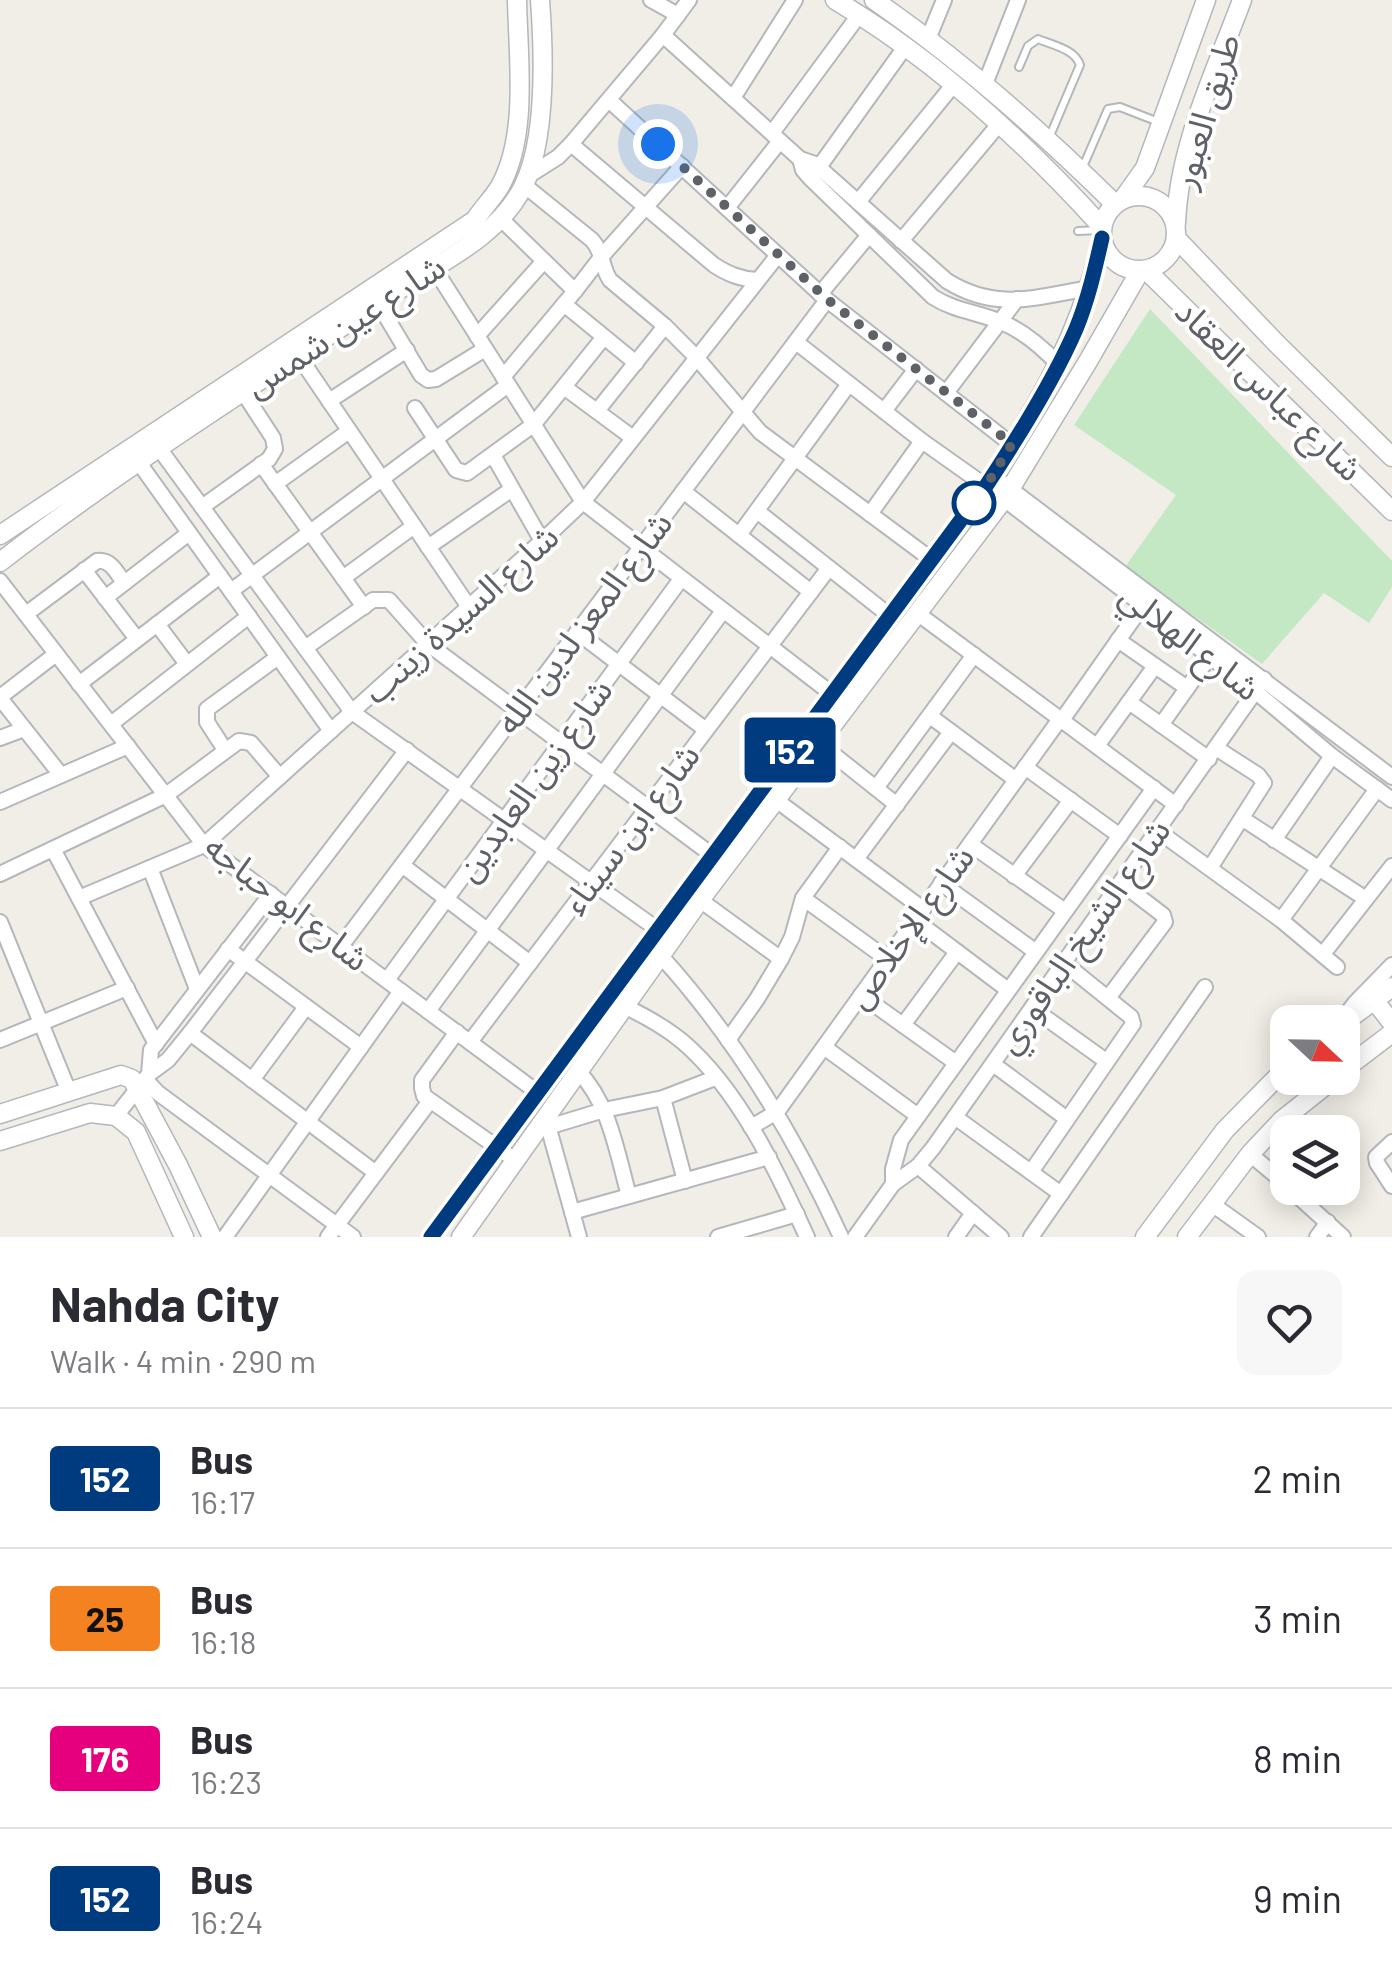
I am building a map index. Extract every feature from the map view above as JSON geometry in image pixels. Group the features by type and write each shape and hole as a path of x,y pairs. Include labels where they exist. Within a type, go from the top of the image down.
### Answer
{"street":[{"name":"شارع عين شمس","path":"0,535 134,456 474,220 500,186 516,145 517,0"},
{"name":"شارع عين شمس","path":"154,442 243,392 501,220 526,180 536,144 541,110 540,0"},
{"path":"651,0 678,15"},
{"path":"689,0 571,144 526,180 592,240 610,280 696,356 760,432 932,560"},
{"path":"733,98 794,0"},
{"path":"431,1237 990,481 1059,364 1076,327 1090,288 1102,232 1106,214 1119,201 1136,195 1161,202 1170,212 1176,231 1173,250 1157,266 1143,270 1129,270 1110,258 1102,232 1000,123 905,46 835,0"},
{"path":"874,0 985,84 1119,201"},
{"path":"928,39 944,0"},
{"path":"985,84 1018,0"},
{"name":"طريق العبور","path":"1119,201 1145,168 1206,0"},
{"name":"طريق العبور","path":"1176,231 1182,165 1242,0"},
{"path":"727,208 859,15"},
{"path":"663,34 814,173 869,236 933,297 957,310 1002,322 1023,333 1059,364"},
{"path":"814,173 905,46"},
{"path":"858,202 954,84"},
{"path":"609,100 824,297 1012,444"},
{"path":"902,240 1000,123"},
{"path":"571,144 714,265 727,274 756,280"},
{"path":"231,592 436,440 505,381 602,256 682,166"},
{"path":"814,173 858,202 960,289 1005,301 1090,288"},
{"path":"501,220 575,291"},
{"name":"شارع عباس العقاد","path":"1176,231 1277,344 1392,457"},
{"name":"شارع المعز لدين الله","path":"341,946 796,342 869,236"},
{"name":"شارع السيدة زينب","path":"79,898 204,844 542,542 583,502 778,254"},
{"path":"378,304 424,378 432,380 481,342 544,261"},
{"path":"434,268 583,502 832,694"},
{"path":"461,1237 547,1122 578,1071 700,900 1007,494 1143,270"},
{"name":"شارع عباس العقاد","path":"1143,270 1392,511"},
{"path":"946,393 1017,299"},
{"path":"564,304 636,363"},
{"path":"597,411 665,326"},
{"path":"415,408 459,472 471,472 533,425 604,337"},
{"name":"شارع الهلالي","path":"796,342 922,441 990,481 1260,685 1392,778"},
{"path":"329,400 407,350"},
{"path":"298,355 469,607"},
{"path":"884,411 916,370"},
{"path":"739,536 849,384"},
{"path":"564,387 634,438"},
{"path":"202,506 272,454 275,443 243,392"},
{"path":"275,484 350,431"},
{"path":"870,514 922,441"},
{"path":"154,442 352,712 658,929"},
{"path":"492,455 542,542"},
{"name":"شارع عين شمس","path":"0,562 134,456"},
{"path":"134,456 332,731"},
{"path":"261,464 364,606"},
{"path":"428,547 512,490"},
{"path":"684,491 811,592"},
{"name":"شارع الهلالي","path":"1007,494 1142,605 1210,656 1260,685 1332,756 1392,800"},
{"path":"757,510 890,616"},
{"path":"343,578 414,526"},
{"path":"106,598 189,532"},
{"path":"26,614 97,561 110,563 124,583"},
{"name":"شارع ابن سيناء","path":"430,1101 424,1096 422,1080 530,962 829,568"},
{"path":"84,570 137,640"},
{"path":"80,684 220,576"},
{"name":"شارع زين العابدين","path":"387,980 681,580"},
{"name":"شارع ابو حباجه","path":"0,581 204,844 537,1092"},
{"path":"305,648 378,598 393,602 428,644 712,855"},
{"name":"شارع الإخلاص","path":"751,1127 777,1112 1142,605"},
{"path":"428,1010 723,611"},
{"path":"917,612 1176,805"},
{"path":"110,724 249,616"},
{"path":"157,624 187,664"},
{"path":"578,632 706,730"},
{"path":"1118,640 1187,688"},
{"path":"56,654 0,698 61,775"},
{"path":"876,788 974,655"},
{"path":"1161,725 1210,656"},
{"path":"224,750 207,722 207,709 278,657"},
{"path":"1097,746 1155,666"},
{"name":"شارع الشيخ الباقوري","path":"855,1237 893,1184 918,1166 955,1117 1260,685"},
{"path":"1129,702 1161,725 1258,775 1264,783 1210,868"},
{"path":"930,716 1071,800 1120,836"},
{"path":"0,738 24,729"},
{"path":"856,859 951,732"},
{"path":"0,874 166,795 240,741 248,741 280,777"},
{"path":"818,743 896,805"},
{"path":"0,802 128,746"},
{"path":"116,1116 144,1080 168,1060 190,1033 407,750"},
{"path":"1274,840 1332,756"},
{"name":"شارع الشيخ الباقوري","path":"893,1184 901,1140 1154,788"},
{"path":"1281,920 1377,789"},
{"path":"776,800 856,859 957,952 1008,990"},
{"path":"1014,876 1071,800"},
{"path":"1242,819 1366,899"},
{"path":"1158,830 1281,920 1336,967"},
{"path":"970,844 1066,911"},
{"path":"728,1040 781,959 803,898 840,847"},
{"path":"53,848 156,1044"},
{"path":"402,865 530,962"},
{"path":"1323,954 1392,866"},
{"path":"150,868 197,989"},
{"path":"941,883 1036,952"},
{"path":"1108,998 1165,922 1163,915 1121,883"},
{"path":"212,1237 144,1080 151,1050 271,894"},
{"path":"803,898 887,959"},
{"path":"700,900 781,959"},
{"path":"0,922 4,945 69,1092"},
{"path":"228,949 361,1047"},
{"path":"902,1024 957,952"},
{"path":"660,956 688,986 777,1112 842,1237"},
{"path":"1030,1172 1133,1022 1131,1016 1064,963"},
{"path":"1353,1005 1392,964"},
{"path":"1030,1237 1204,987"},
{"path":"1360,1010 1392,987"},
{"path":"0,1040 127,988"},
{"path":"225,1237 401,990"},
{"path":"861,994 956,1063"},
{"path":"1360,1058 1391,1035 1374,1000"},
{"path":"624,1006 676,1036 698,1056 734,1101 769,1158 807,1237"},
{"path":"252,1080 306,1007"},
{"path":"1032,1008 1106,1061"},
{"path":"190,1033 376,1173"},
{"path":"824,1046 918,1116"},
{"path":"993,1064 1067,1119"},
{"path":"578,1071 594,1089 604,1110 630,1196"},
{"path":"0,1114 121,1075 144,1080 269,1175 332,1231 353,1237"},
{"path":"547,1122 663,1098 715,1078"},
{"path":"1145,1237 1226,1130 1270,1085"},
{"path":"1187,1237 1250,1154 1313,1095"},
{"path":"663,1098 685,1181"},
{"path":"332,1231 430,1101 515,1160"},
{"path":"0,1141 90,1113 116,1116 136,1132 184,1237"},
{"path":"955,1117 1061,1194"},
{"path":"547,1122 579,1237"},
{"path":"1390,1180 1376,1156 1392,1142"},
{"path":"1250,1154 1270,1171"},
{"path":"572,1212 769,1158"},
{"path":"918,1166 1002,1237"},
{"path":"1212,1204 1258,1237"},
{"path":"1309,1205 1343,1237"},
{"path":"956,1237 973,1213"},
{"path":"718,1237 796,1214"},
{"path":"1317,1237 1328,1222"}],"lane":[{"path":"1019,68 1028,46 1038,39 1072,53 1079,62 1048,140"},
{"path":"1081,170 1108,109 1120,107 1161,123"},
{"path":"1078,231 1102,232"}],"green space":[{"path":"1150,309 1392,561 1392,587 1369,623 1324,593 1262,664 1125,567 1176,495 1074,425"}],"bus line":[{"name":"152","path":"431,1237 986,486 1059,364 1090,288 1102,238"}],"route":[{"path":"658,144 828,300 1012,444 967,513 974,503"}]}
